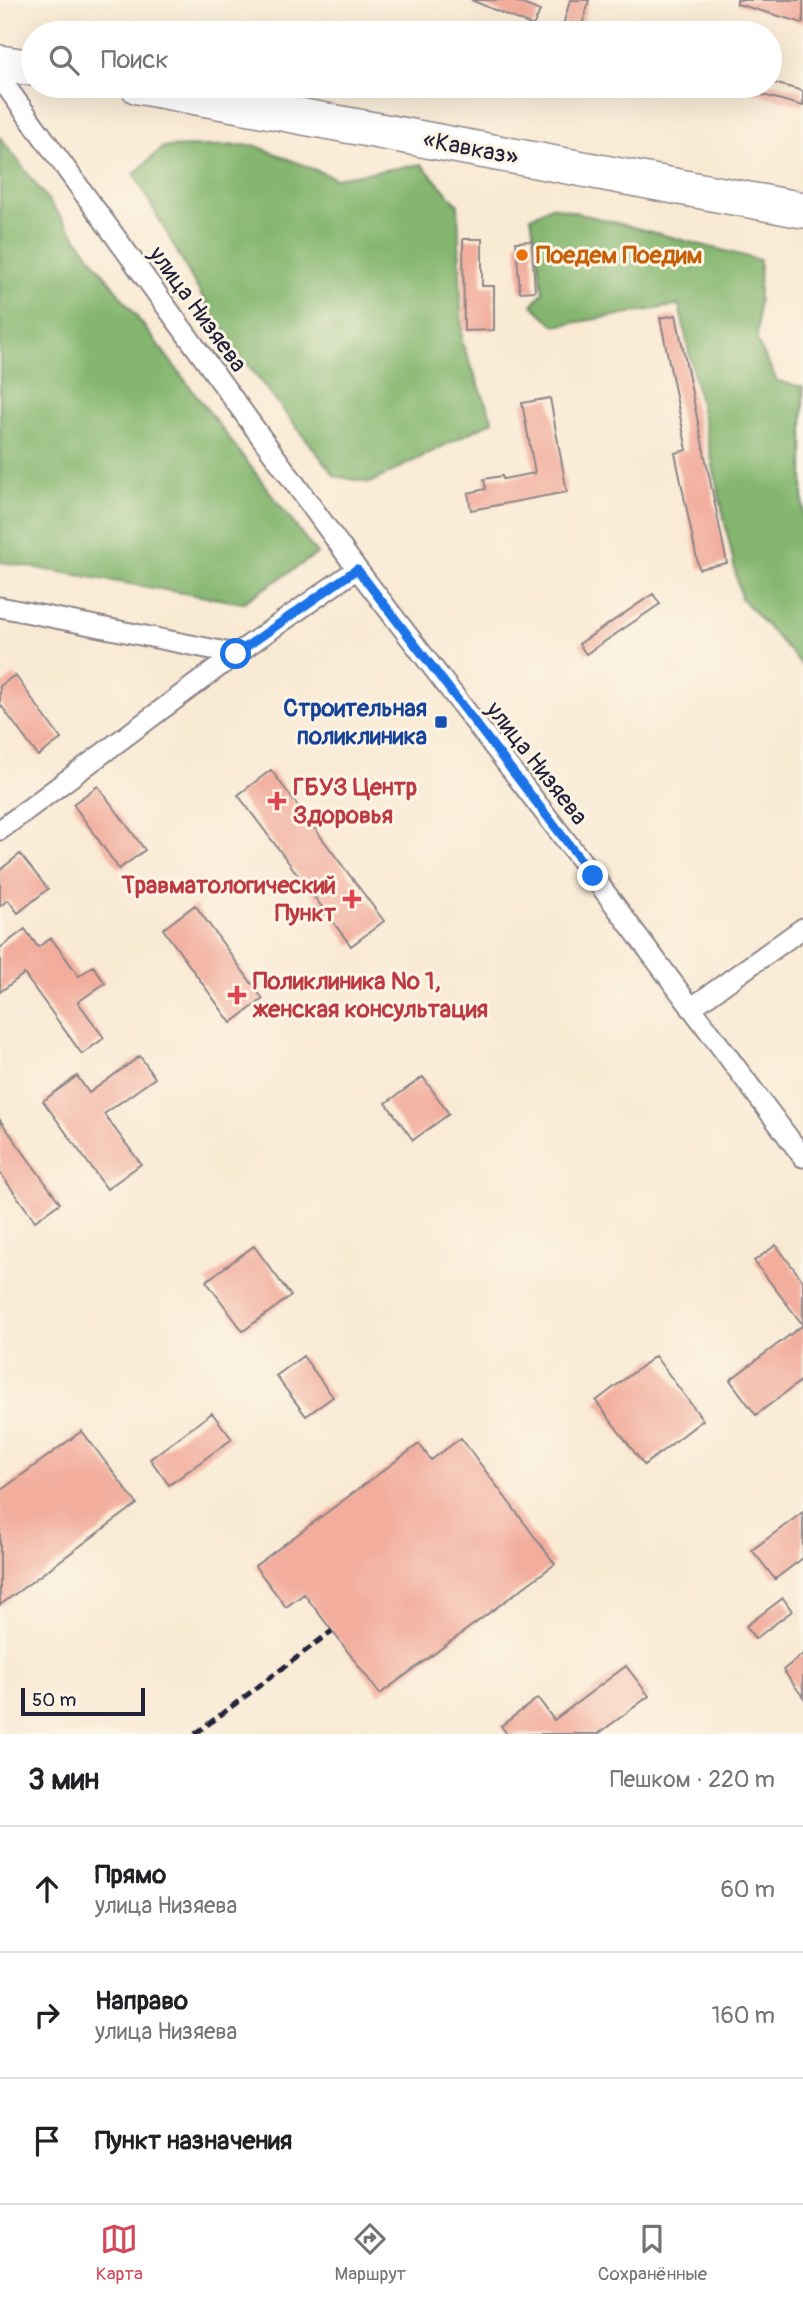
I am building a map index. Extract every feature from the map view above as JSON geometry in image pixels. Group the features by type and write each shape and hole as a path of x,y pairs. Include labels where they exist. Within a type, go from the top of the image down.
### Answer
{"highway":[{"path":"0,63 21,66"},
{"name":"«Кавказ»","path":"202,98 803,210"}],"street":[{"name":"улица Низяева","path":"0,78 357,569 593,876 803,1157"},
{"path":"0,830 236,654 357,569"},
{"path":"0,607 236,654"},
{"path":"691,1008 803,928"}],"green space":[{"path":"0,137 317,554 242,603 0,562"},
{"path":"254,145 335,178 421,164 458,205 462,342 493,421 370,483 335,476 221,331 134,174 163,147"},
{"path":"551,206 760,260 757,341 777,381 803,387 803,666 741,598 679,305 555,326 532,305 543,292 531,217"}],"building":[{"path":"471,0 513,0 540,11 535,21 521,21"},
{"path":"570,0 589,0 583,21 564,21"},
{"path":"737,0 803,0 803,23 737,4"},
{"path":"782,85 803,91 803,106 774,98 782,98"},
{"path":"463,239 482,239 482,286 494,286 494,330 464,331"},
{"path":"532,241 535,291 520,292 516,242"},
{"path":"676,315 727,563 699,569 675,453 687,450 660,318"},
{"path":"550,398 567,492 471,510 468,493 486,489 484,479 502,476 503,479 535,473 522,403"},
{"path":"653,594 660,604 586,654 579,644"},
{"path":"15,675 61,739 38,756 0,704 0,686"},
{"path":"271,770 384,921 351,946 238,795"},
{"path":"98,786 145,850 119,869 73,804"},
{"path":"20,854 48,889 18,913 8,900 0,906 0,870"},
{"path":"195,905 263,999 231,1023 163,929"},
{"path":"25,929 38,947 51,938 79,976 93,966 105,983 78,1002 104,1038 82,1054 24,974 0,992 0,948"},
{"path":"140,1056 155,1078 104,1114 141,1164 107,1189 43,1101 77,1076 89,1093"},
{"path":"423,1077 449,1114 413,1140 386,1103"},
{"path":"0,1120 60,1203 35,1221 0,1173"},
{"path":"776,1245 803,1281 803,1325 754,1261"},
{"path":"254,1246 291,1296 243,1331 206,1281"},
{"path":"803,1325 803,1379 756,1415 730,1380"},
{"path":"303,1356 333,1397 306,1416 276,1376"},
{"path":"655,1356 703,1420 644,1465 596,1401"},
{"path":"212,1413 232,1439 169,1485 150,1459"},
{"path":"82,1431 137,1504 0,1605 0,1491"},
{"path":"461,1438 555,1564 380,1694 304,1594 286,1607 255,1566 419,1444 431,1460"},
{"path":"803,1512 803,1558 775,1579 752,1550"},
{"path":"783,1598 792,1611 755,1639 746,1626"},
{"path":"803,1654 803,1697 783,1670"},
{"path":"626,1666 649,1696 598,1734 507,1734 501,1726 538,1698 554,1720"}],"railway":[{"path":"195,1734 332,1631"}],"place":[{"name":"Поедем Поедим","path":"522,255"},
{"name":"Строительная поликлиника","path":"441,722"},
{"name":"ГБУЗ Центр Здоровья","path":"277,801"},
{"name":"Травматологический Пункт","path":"352,899"},
{"name":"Поликлиника № 1, женская консультация","path":"237,995"}],"route":[{"path":"236,654 357,569 593,876"}]}
